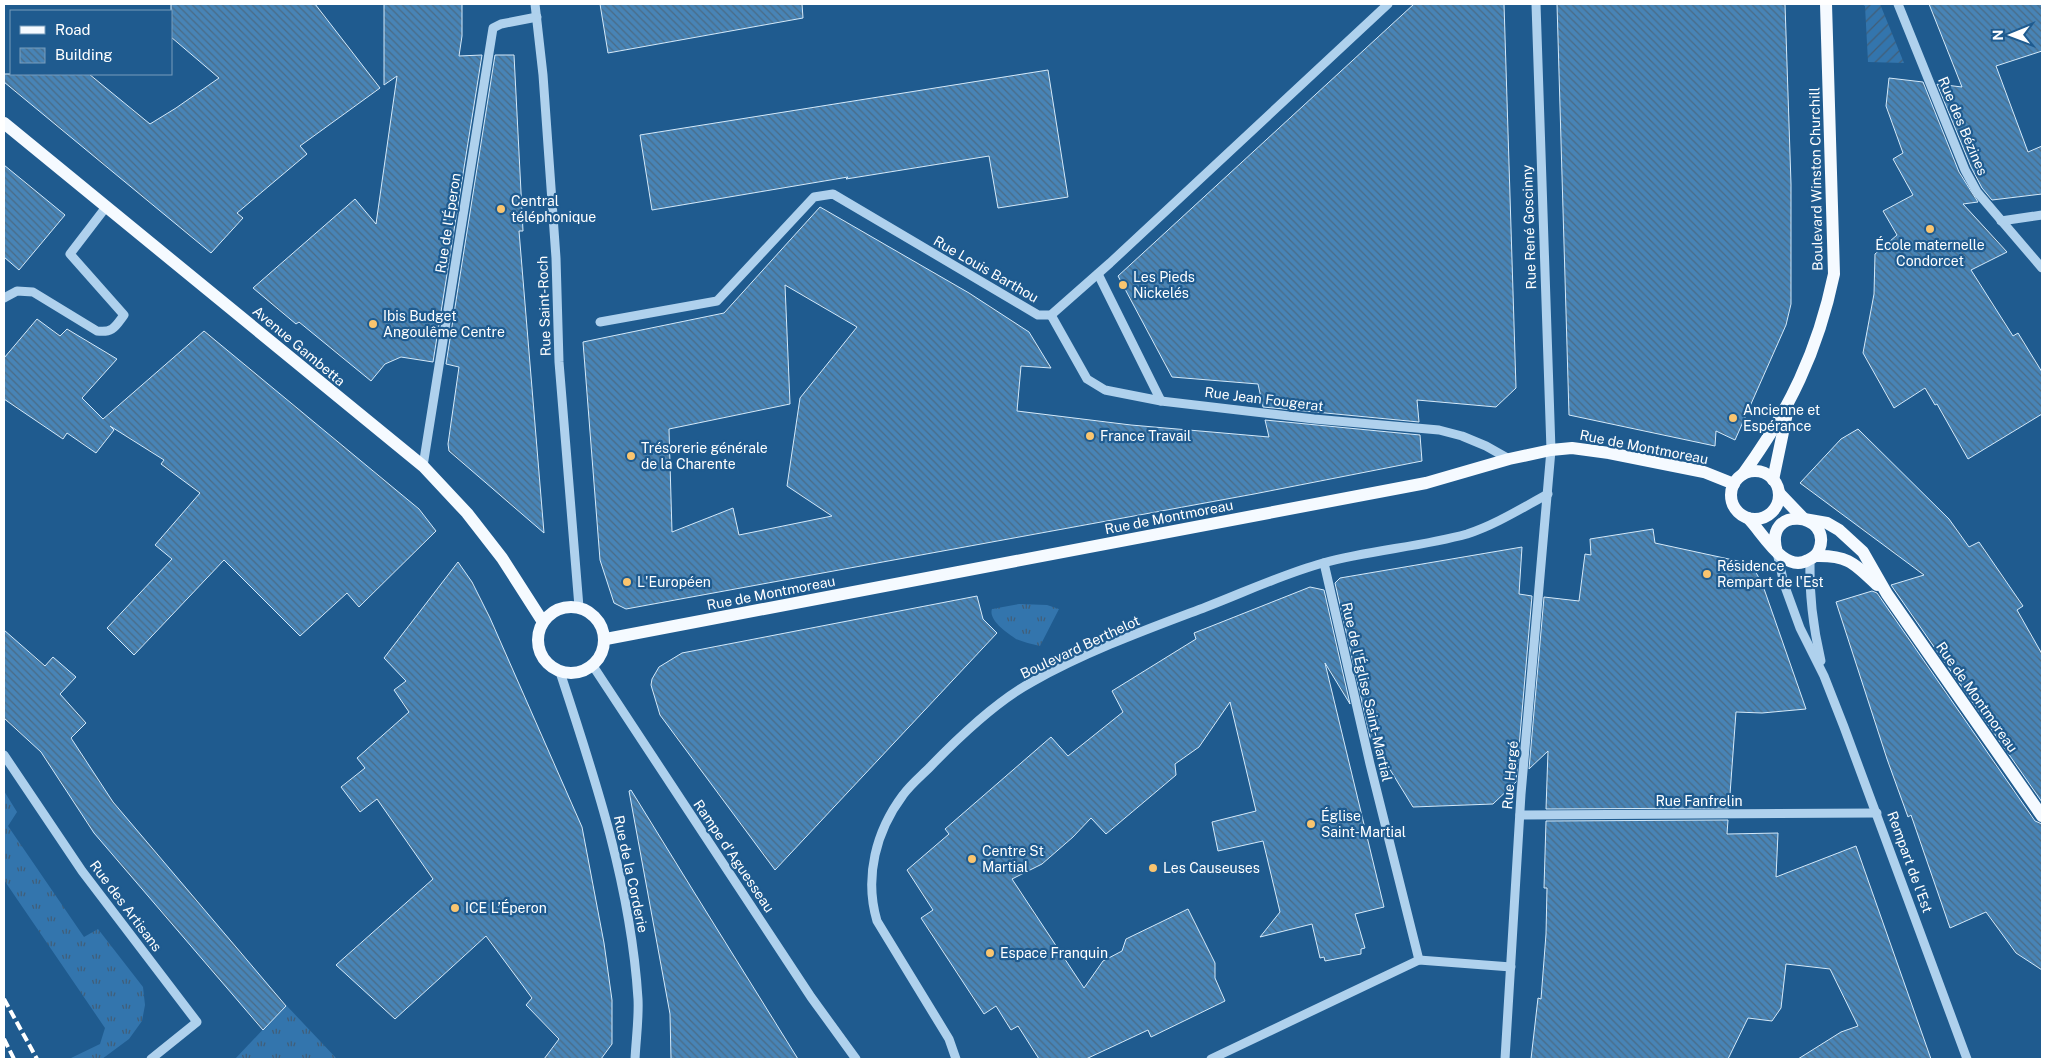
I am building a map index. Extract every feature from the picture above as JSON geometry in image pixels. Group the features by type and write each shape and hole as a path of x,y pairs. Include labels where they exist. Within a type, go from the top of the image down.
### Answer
{"main road":[{"name":"Boulevard Winston Churchill","path":"1743,474 1763,447 1788,405 1816,344 1828,305 1834,274 1826,4"},
{"name":"Avenue Gambetta","path":"4,123 423,466 467,513 502,558 543,622"},
{"name":"Boulevard Winston Churchill","path":"1773,480 1788,405"},
{"name":"Rue de Montmoreau","path":"606,639 1426,483 1509,458 1551,450 1572,448 1608,453 1704,472 1734,484"},
{"path":"1777,552 1775,536 1782,523 1797,518 1804,519 1811,522 1820,535 1819,550 1812,558 1803,563 1795,564 1782,558 1748,518 1737,510 1733,504 1731,497 1734,484 1743,474 1758,471 1766,473 1773,480 1779,493 1804,519"},
{"path":"1748,518 1756,519 1770,514 1779,500 1779,493"},
{"name":"Rue de Montmoreau","path":"1804,519 1827,524 1848,536 1863,552 1887,594 2042,816"},
{"name":"Rue de Montmoreau","path":"1812,558 1838,556 1857,566 1887,594"},
{"path":"579,607 590,612 598,620 606,639 599,659 593,666 577,673 560,672 548,663 540,650 538,641 543,622 555,610 579,607"}],"street":[{"name":"Rue Saint-Roch","path":"535,4 543,75 556,258 559,362 579,607"},
{"name":"Rue Louis Barthou","path":"600,322 717,301 814,197 833,194 1038,315 1051,315 1098,274 1388,4"},
{"name":"Rue René Goscinny","path":"1536,4 1551,450 1548,494"},
{"name":"Rue des Bézines","path":"1898,4 1965,170 1977,192 2042,268"},
{"name":"Rue de l'Éperon","path":"423,466 494,28 501,24 537,17"},
{"path":"4,298 17,291 33,292 97,331 106,332 113,330 124,314 70,254 106,207"},
{"path":"2001,220 2042,215"},
{"path":"1098,274 1161,400"},
{"name":"Rue Jean Fougerat","path":"1051,315 1087,379 1105,390 1161,400 1439,430 1486,446 1509,458"},
{"name":"Boulevard Berthelot","path":"956,1059 948,1039 876,921 872,904 872,869 876,846 903,794 936,761 999,704 1031,682 1101,649 1182,616 1324,563 1468,533 1497,521 1548,494"},
{"name":"Rue Hergé","path":"1505,1059 1520,815 1541,545 1548,494"},
{"name":"Rempart de l'Est","path":"1777,552 1790,602 1800,628 1824,676 1877,813 1967,1059"},
{"name":"Rempart de l'Est","path":"1812,558 1809,582 1812,621 1824,676"},
{"name":"Rue de l'Église Saint-Martial","path":"1324,563 1370,764 1419,960"},
{"name":"Rampe d'Aguesseau","path":"593,666 811,997 856,1059"},
{"name":"Rue de la Corderie","path":"560,672 588,755 615,849 631,940 638,1000 635,1059"},
{"name":"Rue des Artisans","path":"4,755 82,871 197,1022 151,1059"},
{"name":"Rue Fanfrelin","path":"1520,815 1877,813"},
{"path":"1210,1059 1258,1038 1419,960 1511,968"}],"green space":[{"path":"1862,4 1880,4 1904,63 1868,62 1865,6"},
{"path":"1019,604 1047,605 1059,609 1040,646 1016,639 995,622 992,609"},
{"path":"4,791 17,812 8,826 84,937 98,929 143,987 145,1005 142,1021 129,1039 102,1059 69,1059 100,1044 105,1028 4,880"},
{"path":"286,1005 337,1059 235,1059"}],"building":[{"path":"171,4 315,4 380,88 300,146 307,154 237,213 243,218 211,253 4,82 4,74 90,75 150,124 219,78 172,38"},
{"path":"384,4 462,4 462,36 459,56 482,55 433,362 401,357 385,364 371,381 299,322 296,324 253,288 355,199 376,224 397,76 384,85"},
{"path":"600,4 802,4 803,18 608,53"},
{"path":"1414,4 1504,4 1516,388 1496,407 1417,400 1419,422 1263,407 1258,384 1172,377 1118,276"},
{"path":"1557,4 1785,4 1791,184 1791,304 1786,325 1735,440 1716,431 1715,446 1569,415"},
{"path":"1929,4 2042,4 2042,51 1996,66 2028,152 2042,146 2042,194 1992,200 1982,188 1971,167 1937,84 1962,87"},
{"path":"495,55 514,55 523,231 519,231 544,533 449,451 448,444 459,367 446,364"},
{"path":"1048,70 1068,197 998,208 989,156 846,179 848,177 652,210 640,135"},
{"name":"École maternelle Condorcet","path":"1889,78 1923,82 1959,172 1978,202 1963,204 2007,252 1971,270 2013,336 2018,333 2042,372 2042,414 1968,459 1937,404 1935,405 1925,388 1894,408 1863,353 1874,294 1875,254 1897,235 1883,211 1913,195 1893,159 1903,153 1886,106"},
{"path":"4,165 65,215 19,270 4,257"},
{"path":"820,207 969,293 1029,332 1051,368 1021,366 1017,411 1131,425 1269,437 1265,420 1420,435 1422,461 1254,494 626,609 614,603 600,560 583,342 724,313","holes":["785,285 857,327 800,398 787,486 832,516 739,535 733,508 672,532 669,429 790,404"]},
{"path":"37,319 60,336 67,329 117,359 82,398 103,419 204,331 419,509 436,531 359,607 347,593 300,636 224,560 134,655 107,628 172,559 155,545 200,493 161,464 164,460 110,426 114,430 96,453 67,433 63,439 4,399 4,358"},
{"path":"1858,429 1949,519 1969,547 1979,542 2023,606 2017,610 2042,654 2042,802 1891,585 1924,575 1800,483 1841,439"},
{"path":"1653,529 1655,543 1738,561 1755,571 1762,583 1806,709 1762,713 1736,712 1729,808 1546,809 1548,751 1529,769 1544,597 1579,601 1585,554 1591,555 1590,539"},
{"path":"1522,547 1519,594 1532,596 1516,782 1493,804 1413,807 1370,737 1335,583 1340,578"},
{"path":"458,562 472,582 490,618 582,827 604,943 612,1000 612,1044 601,1059 544,1059 559,1039 526,1005 532,998 486,936 395,1019 336,965 433,879 377,799 360,812 341,787 365,768 357,758 409,712 394,690 406,681 384,658"},
{"path":"1310,587 1324,590 1350,704 1325,663 1384,907 1355,914 1365,948 1361,949 1361,954 1325,961 1324,957 1320,958 1312,924 1260,937 1280,912 1263,841 1218,851 1212,822 1256,811 1230,702 1199,747 1175,764 1176,775 1106,834 1091,818 1073,837 1042,864 1012,879 1084,988 1103,961 1122,951 1126,939 1188,909 1215,963 1215,978 1225,1001 1151,1037 1148,1030 1086,1059 1039,1059 1018,1026 1011,1030 996,1006 984,1014 921,918 933,910 907,870 949,834 945,829 1051,737 1068,756 1123,712 1112,691 1196,639 1194,633"},
{"path":"1872,591 1877,593 2035,821 2042,824 2042,970 2016,953 1986,912 1950,928 1911,815 1908,817 1887,759 1836,602"},
{"path":"977,596 983,619 997,633 775,870 660,715 651,685 652,679 659,667 682,653"},
{"path":"4,630 45,666 53,657 76,677 60,694 86,723 71,738 113,802 286,1006 263,1030 94,833 41,752 4,718"},
{"path":"631,790 798,1059 671,1059 670,1014 629,791"},
{"path":"1728,820 1727,834 1778,833 1776,877 1856,846 1931,1059 1798,1059 1841,1032 1858,1026 1830,969 1786,964 1781,1008 1772,1021 1748,1018 1728,1059 1531,1059 1538,998 1541,999 1546,934 1547,888 1544,888 1546,821"}],"railway":[{"path":"4,999 37,1059"},
{"path":"4,1039 14,1059"}],"place":[{"name":"Central téléphonique","path":"501,209"},
{"name":"École maternelle Condorcet","path":"1930,229"},
{"name":"Les Pieds Nickelés","path":"1123,285"},
{"name":"Ibis Budget Angoulême Centre","path":"373,324"},
{"name":"Ancienne et Espérance","path":"1733,418"},
{"name":"France Travail","path":"1090,436"},
{"name":"Trésorerie générale de la Charente","path":"631,456"},
{"name":"Résidence Rempart de l'Est","path":"1707,574"},
{"name":"L'Européen","path":"627,582"},
{"name":"Église Saint-Martial","path":"1311,824"},
{"name":"Centre St Martial","path":"972,859"},
{"name":"Les Causeuses","path":"1153,868"},
{"name":"ICE L’Éperon","path":"455,908"},
{"name":"Espace Franquin","path":"990,953"}]}
